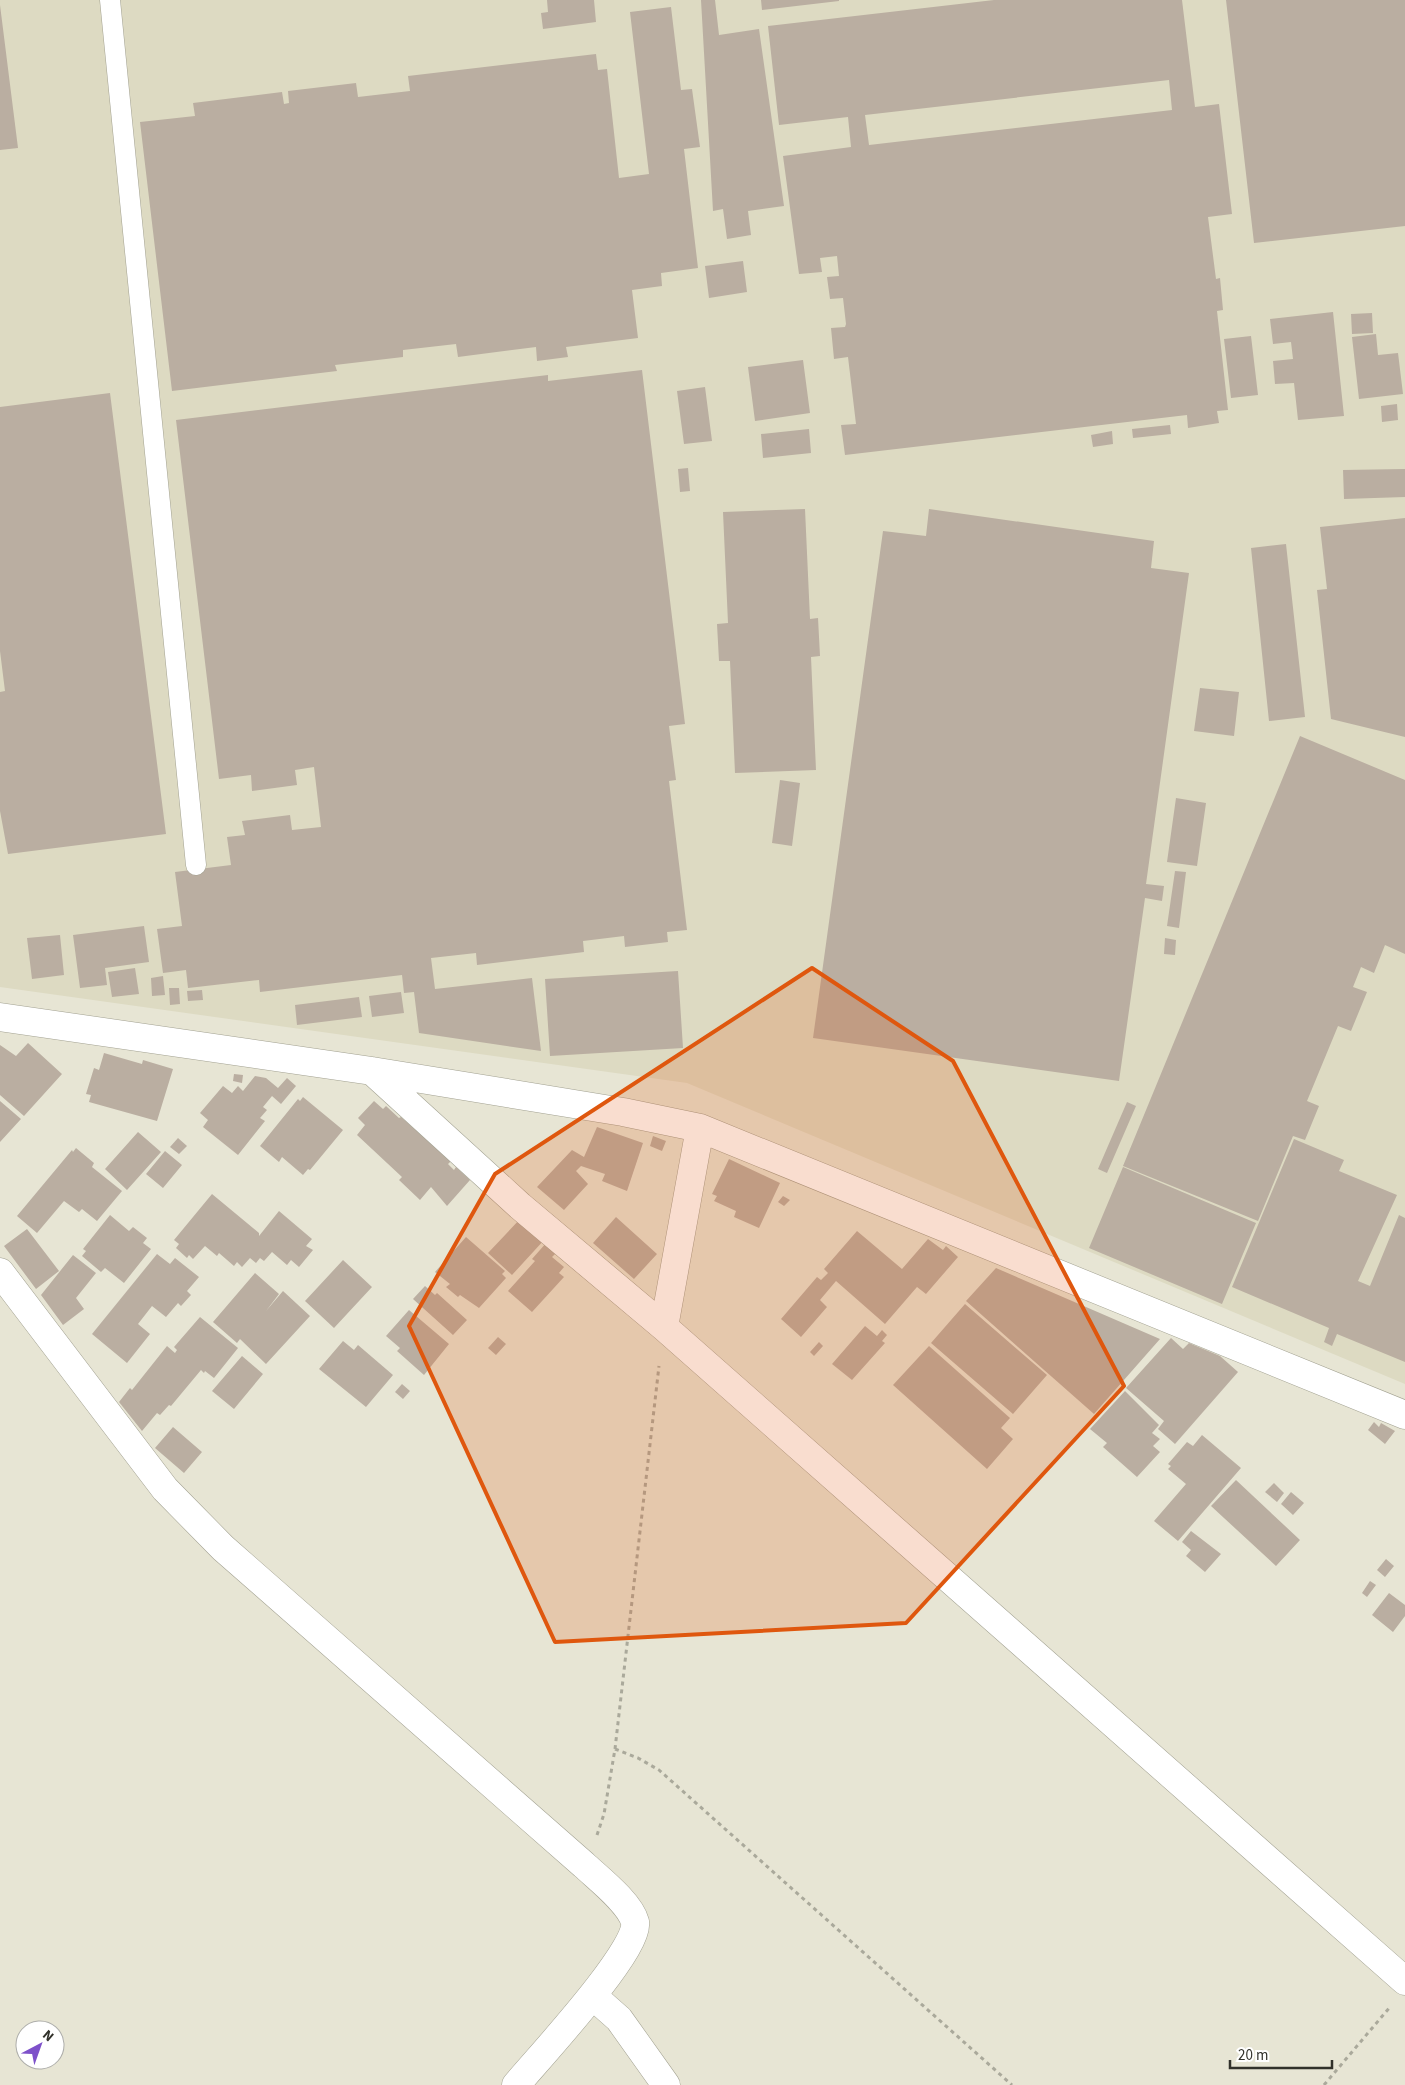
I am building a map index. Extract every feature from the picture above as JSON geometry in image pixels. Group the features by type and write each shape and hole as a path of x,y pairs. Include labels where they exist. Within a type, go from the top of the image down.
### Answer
{"street":[{"path":"0,1017 372,1072 623,1112 700,1128 1405,1415"},
{"path":"372,1072 520,1206 664,1327 1399,1993"},
{"path":"664,1327 700,1128"},
{"path":"0,1272 165,1489 193,1519 223,1548 584,1865 629,1910 636,1924 632,1938 593,1996 516,2085"},
{"path":"593,1996 619,2019 666,2085"}],"lane":[{"path":"110,0 196,865"}],"path":[{"path":"584,1865 594,1846 604,1814 615,1749 664,1327"},
{"path":"615,1749 638,1758 659,1770 1012,2085"},
{"path":"1324,2085 1399,1993"}],"highlighted area":[{"path":"812,968 953,1061 1124,1386 906,1623 555,1642 409,1326 495,1174"}],"shaded area":[{"path":"0,0 1405,0 1405,1384 687,1083 0,987"}],"building":[{"path":"547,0 594,0 596,22 543,29 541,13 548,12"},
{"path":"701,0 715,0 719,35 759,29 784,206 748,211 751,235 727,239 723,209 713,211"},
{"path":"761,0 839,0 839,1 762,10"},
{"path":"994,0 1182,0 1195,107 1219,104 1232,214 1208,217 1216,279 1220,278 1223,310 1217,311 1228,410 1217,411 1219,423 1188,428 1187,415 845,455 841,425 856,424 848,357 834,359 831,328 845,327 846,324 843,298 830,299 827,277 839,276 837,256 820,258 822,272 799,274 783,156 851,147 848,117 779,125 768,26","holes":["1169,80 1172,110 869,145 865,115"]},
{"path":"1226,0 1405,0 1405,226 1254,243"},
{"path":"0,5 18,148 0,150"},
{"path":"671,7 681,90 692,89 700,147 684,149 698,268 661,273 662,286 632,290 638,338 566,347 568,357 537,361 536,347 458,357 456,344 403,350 403,357 335,365 337,371 172,391 140,122 195,116 193,103 282,92 284,104 289,103 288,91 356,83 358,97 410,91 408,76 596,54 598,70 607,69 619,178 649,174 630,12"},
{"path":"743,261 747,292 709,298 705,266"},
{"path":"1333,312 1344,416 1298,420 1294,383 1275,384 1273,361 1293,359 1291,342 1273,344 1270,319"},
{"path":"1372,313 1373,333 1352,334 1351,314"},
{"path":"1376,334 1378,355 1398,353 1403,394 1359,399 1352,337"},
{"path":"1251,336 1258,395 1231,398 1224,339"},
{"path":"803,360 810,413 755,421 748,367"},
{"path":"642,370 685,724 669,726 676,780 669,781 687,930 667,932 668,942 625,947 624,936 583,941 584,952 477,965 476,953 431,958 435,989 532,978 541,1051 419,1033 414,992 404,993 402,975 260,992 259,980 188,988 186,970 163,973 157,929 182,926 175,872 231,865 227,837 245,835 242,821 290,815 292,830 321,827 314,767 295,770 297,785 252,791 251,775 219,779 176,420 548,375 548,381"},
{"path":"705,387 712,441 684,444 677,391"},
{"path":"110,393 166,834 8,854 0,811 0,692 5,691 0,651 0,407"},
{"path":"1397,404 1398,420 1382,422 1381,406"},
{"path":"1170,425 1171,434 1133,438 1132,429"},
{"path":"809,429 811,453 763,458 761,434"},
{"path":"1112,431 1113,444 1093,447 1091,435"},
{"path":"688,468 690,491 680,492 678,469"},
{"path":"1405,469 1405,497 1344,499 1343,470"},
{"path":"805,509 810,619 818,618 820,656 811,657 816,770 735,773 730,661 719,661 717,624 728,623 723,512"},
{"path":"929,509 1154,541 1151,568 1189,573 1146,884 1164,886 1162,901 1145,898 1119,1081 813,1038 883,531 926,536"},
{"path":"1405,518 1405,737 1331,719 1317,590 1327,589 1320,527"},
{"path":"1286,544 1305,717 1269,721 1251,548"},
{"path":"1200,688 1239,692 1234,736 1194,731"},
{"path":"1300,736 1405,780 1405,954 1385,945 1374,973 1361,967 1353,987 1367,992 1351,1031 1338,1026 1307,1101 1319,1106 1305,1140 1293,1136 1258,1221 1123,1166"},
{"path":"780,780 800,783 792,846 772,843"},
{"path":"1176,798 1206,803 1197,866 1167,862"},
{"path":"1175,871 1186,872 1179,928 1167,926"},
{"path":"144,926 149,962 105,968 107,985 80,988 73,935"},
{"path":"60,935 64,975 32,979 27,938"},
{"path":"1165,938 1176,940 1175,955 1164,954"},
{"path":"135,968 139,994 112,997 108,972"},
{"path":"678,971 683,1048 550,1056 545,979"},
{"path":"163,976 165,995 152,996 151,978"},
{"path":"169,988 179,988 180,1004 170,1005"},
{"path":"202,990 203,1000 188,1001 187,991"},
{"path":"401,992 404,1013 372,1017 369,996"},
{"path":"359,997 362,1017 297,1025 295,1005"},
{"path":"28,1043 62,1074 24,1116 0,1095 0,1045 16,1056"},
{"path":"104,1053 142,1064 143,1060 173,1069 157,1121 89,1102 91,1095 86,1094 94,1068 99,1070"},
{"path":"234,1074 243,1075 242,1083 233,1081"},
{"path":"255,1076 266,1078 278,1088 287,1078 296,1086 281,1104 272,1096 263,1107 267,1110 260,1118 265,1121 238,1155 203,1127 208,1120 200,1113 223,1086 232,1093 238,1086 243,1091"},
{"path":"303,1097 343,1130 310,1170 308,1169 303,1175 282,1157 279,1162 260,1146 298,1099 300,1101"},
{"path":"0,1101 21,1119 0,1142"},
{"path":"374,1101 383,1109 386,1106 399,1118 401,1117 451,1161 448,1164 454,1170 456,1167 470,1180 447,1206 431,1187 420,1200 399,1180 402,1177 357,1135 365,1125 358,1118"},
{"path":"1127,1102 1136,1106 1107,1173 1098,1169"},
{"path":"597,1127 643,1143 627,1191 602,1181 605,1174 581,1166 576,1171 588,1184 564,1210 537,1187 572,1150 584,1157"},
{"path":"138,1132 161,1152 127,1190 105,1169"},
{"path":"653,1136 666,1141 662,1151 650,1146"},
{"path":"178,1138 187,1146 179,1154 170,1147"},
{"path":"1294,1139 1344,1160 1339,1171 1397,1195 1358,1281 1370,1286 1399,1215 1405,1218 1405,1362 1337,1334 1332,1346 1324,1342 1329,1328 1232,1287"},
{"path":"76,1148 94,1163 92,1167 122,1191 97,1221 82,1209 79,1212 64,1201 37,1233 17,1216 72,1150 73,1152"},
{"path":"165,1151 182,1165 163,1188 146,1174"},
{"path":"729,1159 780,1183 759,1228 734,1217 736,1211 714,1201 717,1196 712,1194"},
{"path":"1123,1167 1256,1223 1222,1304 1089,1248"},
{"path":"212,1194 259,1233 259,1236 279,1211 312,1239 306,1246 313,1250 299,1267 291,1260 287,1265 272,1252 264,1261 260,1258 256,1263 250,1258 242,1267 237,1262 234,1266 219,1253 217,1256 205,1246 193,1259 189,1255 187,1258 176,1248 179,1244 174,1240"},
{"path":"783,1196 790,1200 784,1206 778,1202"},
{"path":"110,1215 129,1231 133,1227 147,1238 143,1243 151,1249 124,1283 105,1268 101,1272 82,1256 86,1251 83,1249"},
{"path":"616,1217 657,1254 634,1279 593,1243"},
{"path":"521,1218 545,1239 512,1275 488,1253"},
{"path":"27,1229 59,1271 36,1289 4,1246"},
{"path":"857,1231 902,1269 928,1239 943,1250 946,1246 958,1257 926,1294 917,1287 885,1324 836,1281 820,1300 827,1307 801,1337 781,1319 817,1277 821,1280 828,1273 824,1269"},
{"path":"466,1237 505,1271 502,1274 506,1278 479,1308 460,1295 458,1297 446,1287 450,1284 435,1272"},
{"path":"547,1242 557,1252 552,1257 564,1267 559,1273 564,1277 532,1312 508,1291 535,1261 532,1259"},
{"path":"157,1254 170,1264 175,1258 199,1277 187,1291 191,1295 181,1306 178,1303 166,1317 152,1306 138,1324 150,1334 127,1363 92,1334"},
{"path":"73,1255 96,1273 76,1298 84,1309 63,1325 41,1295"},
{"path":"343,1260 372,1287 334,1328 305,1301"},
{"path":"996,1268 1160,1339 1094,1414 966,1301"},
{"path":"255,1273 279,1294 266,1311 283,1291 310,1316 266,1364 240,1339 237,1343 213,1322"},
{"path":"425,1286 435,1295 437,1293 467,1320 453,1335 413,1299"},
{"path":"965,1304 1047,1375 1013,1414 931,1343"},
{"path":"409,1310 449,1344 424,1375 397,1351 400,1348 386,1336"},
{"path":"200,1317 238,1348 214,1378 201,1370 171,1406 169,1405 160,1415 157,1413 142,1431 119,1402 130,1388 132,1390 167,1346 175,1353 177,1350 174,1347"},
{"path":"865,1326 877,1336 882,1330 887,1335 882,1341 885,1343 852,1380 832,1364"},
{"path":"498,1337 506,1344 496,1355 488,1348"},
{"path":"1171,1338 1183,1349 1189,1343 1220,1356 1238,1372 1175,1444 1158,1429 1164,1421 1126,1388"},
{"path":"343,1341 354,1350 358,1345 393,1375 366,1407 319,1369"},
{"path":"819,1342 823,1346 814,1356 810,1352"},
{"path":"929,1346 1010,1418 1001,1428 1013,1439 987,1469 893,1385"},
{"path":"242,1356 263,1374 234,1409 212,1391"},
{"path":"402,1384 410,1391 403,1399 395,1392"},
{"path":"1125,1391 1159,1425 1152,1433 1160,1439 1153,1446 1160,1452 1137,1477 1103,1447 1107,1443 1090,1429"},
{"path":"1374,1422 1379,1427 1381,1423 1395,1431 1385,1444 1368,1430"},
{"path":"173,1427 202,1452 184,1473 155,1448"},
{"path":"1202,1435 1241,1468 1178,1541 1154,1521 1186,1484 1168,1469 1171,1466 1168,1464 1187,1442 1193,1446"},
{"path":"1236,1480 1300,1540 1276,1566 1211,1506"},
{"path":"1274,1483 1284,1493 1277,1502 1265,1492"},
{"path":"1291,1492 1304,1503 1293,1515 1281,1504"},
{"path":"1191,1531 1221,1554 1205,1572 1186,1556 1191,1550 1182,1542"},
{"path":"1386,1559 1394,1566 1385,1577 1377,1570"},
{"path":"1370,1581 1376,1585 1367,1597 1362,1593"},
{"path":"1389,1593 1405,1605 1405,1616 1393,1632 1372,1615"}]}
